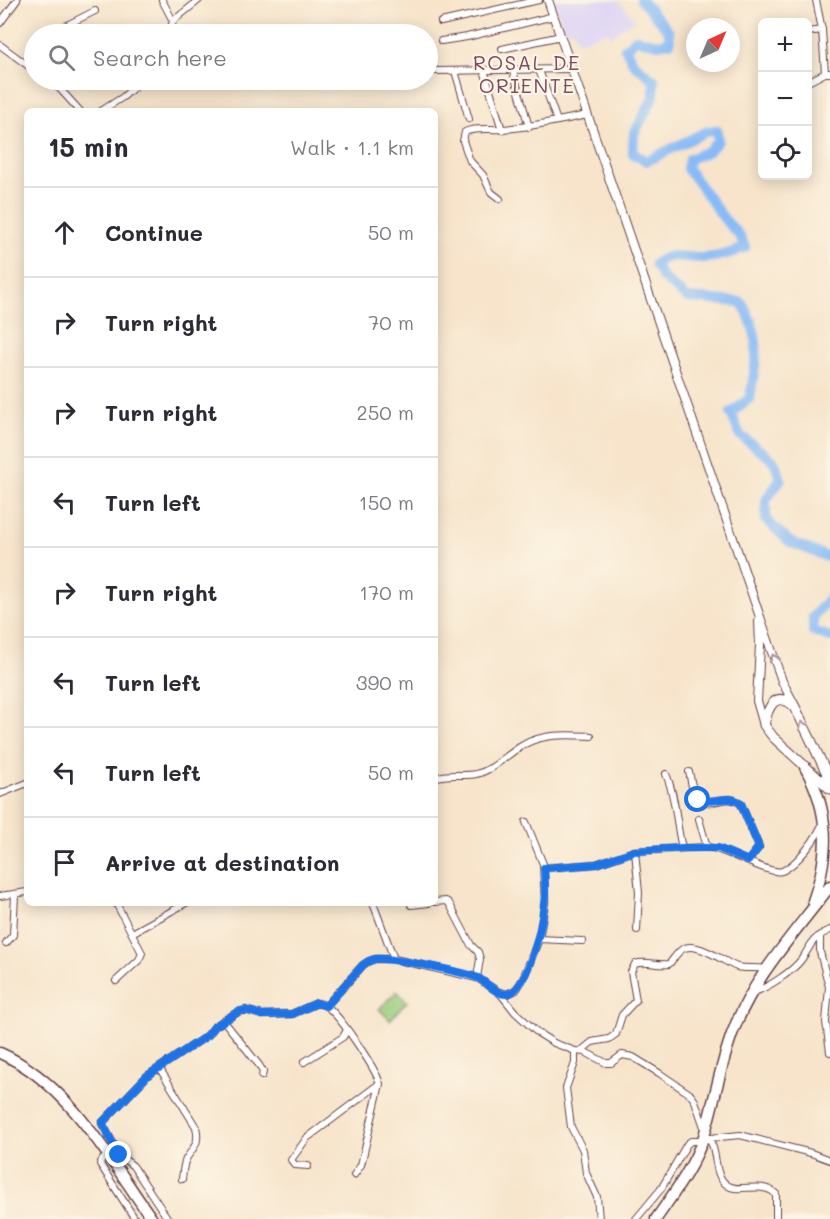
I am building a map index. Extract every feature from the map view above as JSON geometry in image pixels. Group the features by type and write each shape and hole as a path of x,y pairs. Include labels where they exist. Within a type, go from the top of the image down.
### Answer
{"highway":[{"path":"805,767 818,790 826,816 829,841 823,878 806,917"},
{"path":"816,839 829,841"},
{"path":"656,1219 679,1185 705,1136 731,1035 750,993 765,969 830,886"},
{"path":"0,1053 28,1068 61,1095 114,1156 152,1219"}],"main road":[{"path":"548,0 782,681 829,778"},
{"path":"758,608 760,645 757,701 764,725 773,737 830,789"},
{"path":"764,725 769,707 774,701 782,699 789,701 795,707"}],"street":[{"path":"0,23 17,0"},
{"path":"162,0 173,21"},
{"path":"172,24 199,0"},
{"path":"441,22 539,0"},
{"path":"812,80 828,73 816,0"},
{"path":"69,24 95,11"},
{"path":"441,41 554,16"},
{"path":"812,31 822,30"},
{"path":"502,49 561,36"},
{"path":"0,45 24,62"},
{"path":"438,71 571,69"},
{"path":"484,70 502,129"},
{"path":"539,70 557,121"},
{"path":"455,71 469,119"},
{"path":"513,71 529,127"},
{"path":"60,90 77,108"},
{"path":"106,108 131,90"},
{"path":"500,199 491,192 483,175 470,162 465,151 463,137 465,132 472,129 529,127 587,115"},
{"path":"438,777 454,773 476,774 504,760 524,745 558,734 591,736"},
{"path":"689,772 698,800 732,799 738,800 741,804 759,847 748,861"},
{"path":"666,774 682,848"},
{"path":"0,784 2,793 24,784"},
{"path":"544,868 596,864 634,851 707,847 718,848 771,871 781,871 790,866 816,839 826,816"},
{"path":"699,819 707,847"},
{"path":"326,1006 369,961 394,959 477,978 499,992 507,994 516,990 539,939 545,903 544,868 526,822"},
{"path":"634,851 639,893 637,930"},
{"path":"0,896 24,893"},
{"path":"6,943 13,935 15,895"},
{"path":"438,902 449,903 471,945 478,952 480,959 477,978"},
{"path":"116,981 139,960 142,953 118,906"},
{"path":"132,933 181,906"},
{"path":"374,906 394,959"},
{"path":"750,993 764,989 800,961 813,940 830,930"},
{"path":"820,934 820,952 829,987 826,1022 830,1052"},
{"path":"539,939 582,941"},
{"path":"599,1219 597,1197 586,1173 583,1150 571,1127 566,1088 578,1051 592,1042 609,1039 616,1034 622,1015 636,1000 631,972 635,964 641,962 652,965 669,964 681,950 689,947 713,953 740,968 765,969"},
{"path":"499,992 515,1012 538,1033 554,1043 606,1063 622,1056 633,1057 690,1094 695,1101 705,1136 715,1151 719,1175 723,1182 729,1187 762,1187 771,1190 776,1194 776,1219"},
{"path":"168,1219 133,1166 114,1156 102,1123 147,1076 208,1035 223,1020 245,1010 262,1015 292,1014 317,1003 326,1006 347,1030 377,1074 380,1084 361,1165 354,1174"},
{"path":"223,1020 259,1065 263,1072 262,1076"},
{"path":"304,1062 343,1037 347,1030"},
{"path":"160,1069 196,1126 198,1134 195,1149 186,1160 182,1179"},
{"path":"308,1166 295,1165 291,1160 307,1138 380,1084"},
{"path":"636,1219 661,1189 687,1144 705,1136 740,1135 830,1160"},
{"path":"114,1156 103,1159 100,1164 135,1219"}],"shaded area":[{"path":"554,0 617,0 635,19 610,37 607,31 578,42 574,31 564,29"}],"green space":[{"path":"397,991 407,1002 390,1020 379,1009"}],"waterway":[{"path":"641,0 669,31 670,42 658,44 636,39 625,48 634,64 654,80 654,96 634,134 633,154 647,161 705,132 717,130 718,141 709,151 689,159 687,169 737,233 745,247 720,256 667,257 655,264 662,277 687,298 741,302 756,338 756,360 750,398 731,413 740,435 774,461 781,479 766,500 766,520 790,542 830,558"},
{"path":"830,597 813,617 813,631 830,637"}],"district":[{"name":"ROSAL DE ORIENTE","path":"527,74"}],"route":[{"path":"119,1155 102,1123 105,1119 147,1076 208,1035 223,1020 238,1012 245,1010 262,1015 292,1014 317,1003 326,1006 363,965 376,959 394,959 477,978 499,992 507,994 516,990 539,939 545,903 544,868 596,864 634,851 707,847 718,848 748,861 759,847 738,800 698,800"}]}
